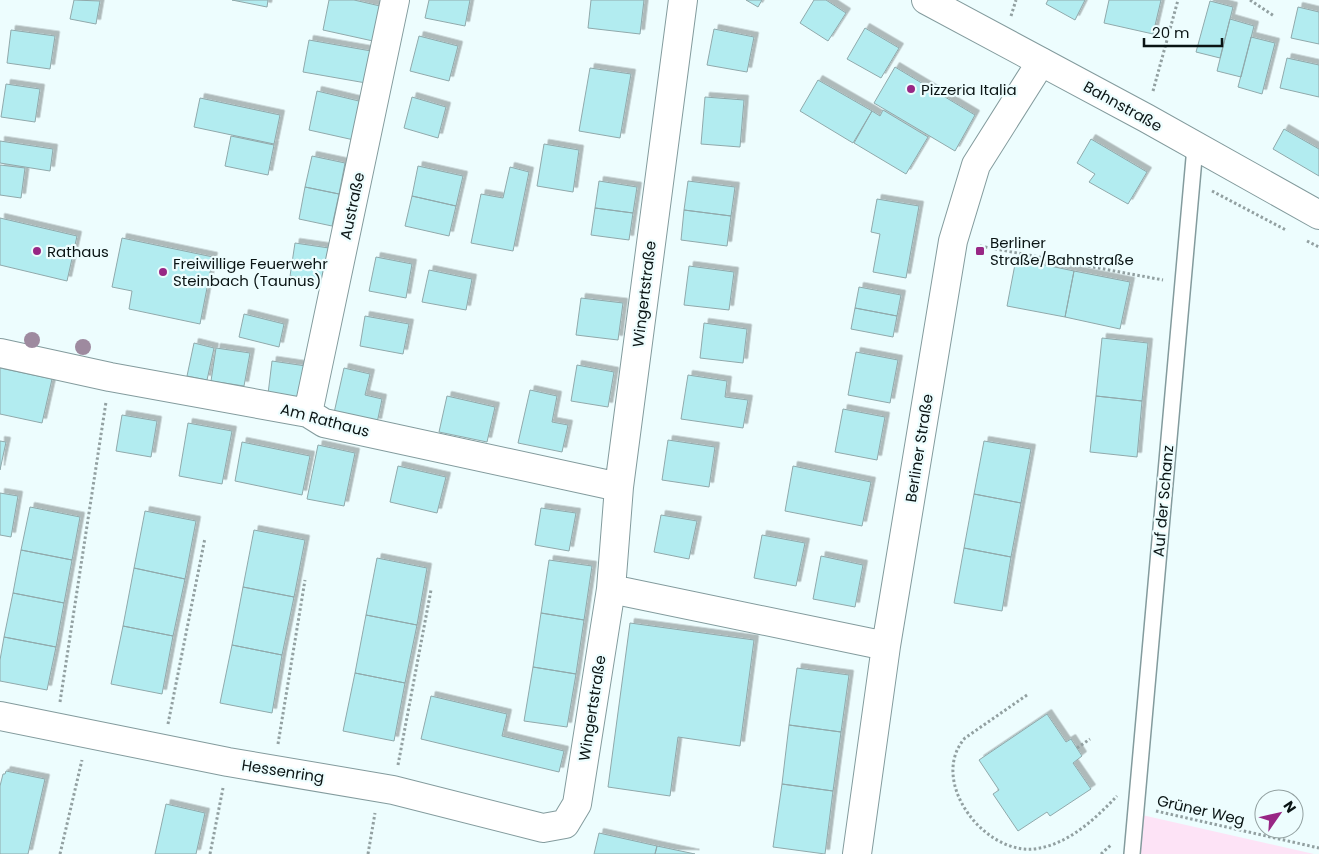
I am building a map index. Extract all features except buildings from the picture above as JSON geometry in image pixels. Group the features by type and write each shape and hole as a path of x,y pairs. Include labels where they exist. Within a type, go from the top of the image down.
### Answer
{"street":[{"name":"Austraße","path":"308,412 395,0"},
{"name":"Wingertstraße","path":"565,824 577,804 611,588 619,487 683,0"},
{"name":"Bahnstraße","path":"926,0 1146,118 1319,215"},
{"name":"Berliner Straße","path":"857,854 886,646 953,241 976,166 1040,62"},
{"name":"Am Rathaus","path":"0,354 110,377 308,412 324,423 619,487"},
{"path":"611,588 886,646"},
{"name":"Hessenring","path":"0,716 56,729 228,762 387,788 543,828 565,824"}],"lane":[{"name":"Auf der Schanz","path":"1132,854 1195,147"}],"path":[{"path":"1146,118 1178,0"},
{"path":"1250,0 1274,16"},
{"path":"1192,180 1294,234"},
{"path":"1302,238 1319,248"},
{"path":"953,241 1166,280"},
{"path":"56,729 110,377"},
{"path":"163,749 204,538"},
{"path":"274,769 305,580"},
{"path":"368,854 387,788 431,590"},
{"path":"1026,695 965,738 954,757 954,782 960,799 987,836 1001,844 1033,850 1048,846 1081,830 1119,794"},
{"path":"60,854 88,735"},
{"path":"1077,748 1090,739"},
{"path":"210,854 228,762"},
{"name":"Grüner Weg","path":"1136,807 1319,848"}],"shaded area":[{"path":"1142,815 1314,854 1139,854"}],"place":[{"name":"Pizzeria Italia","path":"911,89"},
{"name":"Rathaus","path":"37,251"},
{"name":"Berliner Straße/Bahnstraße","path":"980,251"},
{"name":"Freiwillige Feuerwehr Steinbach (Taunus)","path":"163,272"}]}
